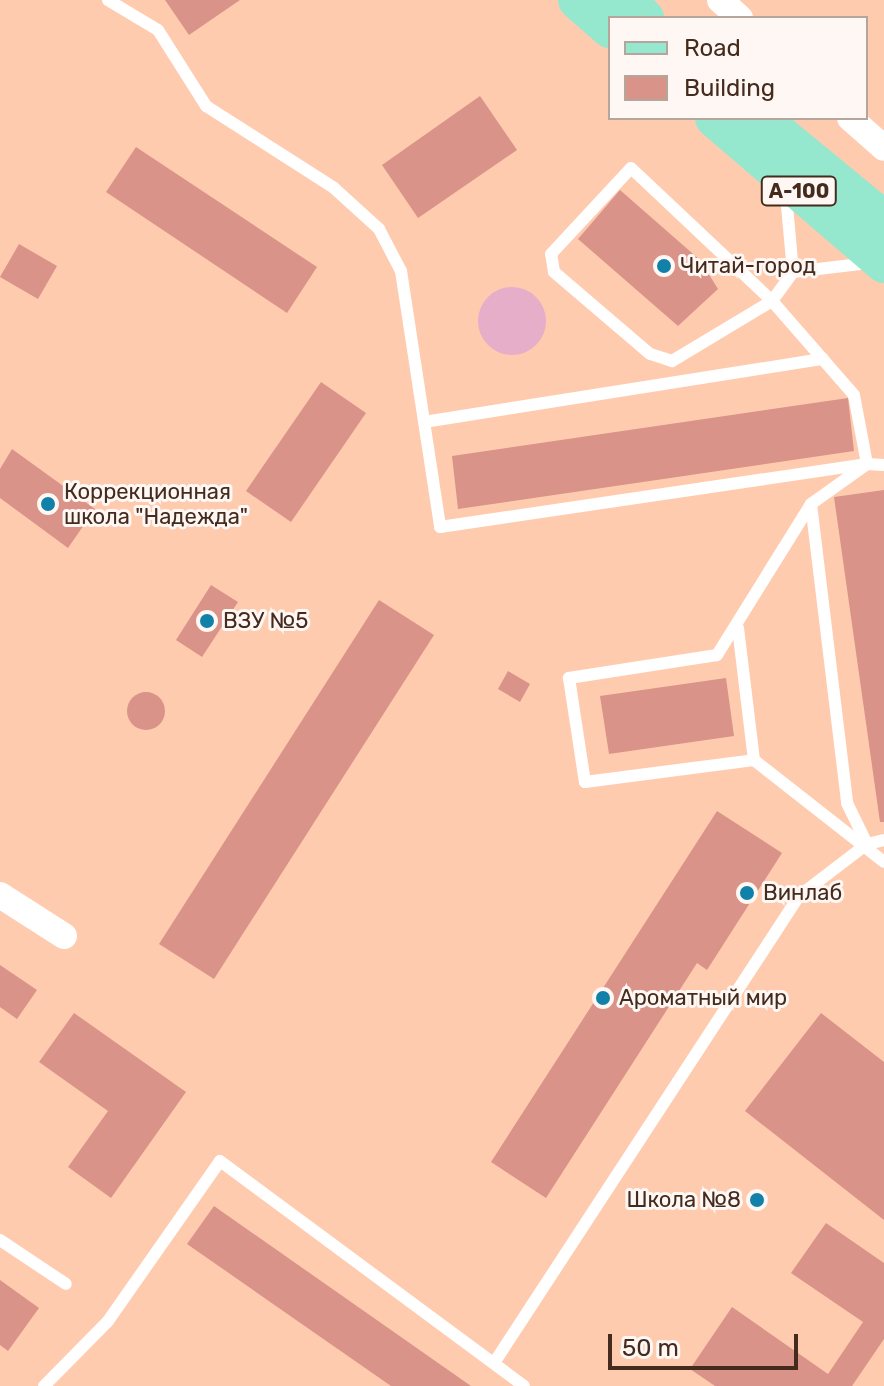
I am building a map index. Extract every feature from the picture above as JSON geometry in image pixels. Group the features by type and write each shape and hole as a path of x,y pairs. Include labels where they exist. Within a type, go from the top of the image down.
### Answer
{"main road":[{"path":"578,0 608,26"},
{"path":"623,0 642,16"},
{"name":"А-100","path":"717,120 884,264"},
{"name":"А-100","path":"761,120 884,221"}],"street":[{"path":"720,0 738,16"},
{"path":"852,120 884,148"},
{"path":"0,895 64,936"}],"lane":[{"path":"108,0 158,30 206,106 334,188 379,229 401,271 440,527 867,464 884,465"},
{"path":"775,170 791,206 793,272 772,301 684,356 660,360 554,272 551,254 631,168 772,301 854,395 867,464"},
{"path":"793,272 884,264"},
{"path":"424,422 823,359"},
{"path":"867,464 811,504 738,628 717,655 569,678 585,782 754,760 867,844 884,862"},
{"path":"811,504 847,803 867,844"},
{"path":"738,628 754,760"},
{"path":"494,1363 799,896 867,844 884,840"},
{"path":"44,1386 108,1321 220,1161 524,1386"},
{"path":"0,1240 66,1284"}],"shaded area":[{"path":"512,287 536,297 546,321 536,345 512,355 488,345 478,321 488,297"}],"building":[{"path":"165,0 240,0 189,35"},
{"path":"480,96 517,150 418,218 382,165"},
{"path":"136,147 317,267 287,313 106,192"},
{"path":"620,190 700,260 718,289 678,326 578,239"},
{"path":"19,244 57,266 38,299 0,277"},
{"path":"321,382 366,413 291,522 246,491"},
{"path":"848,398 854,451 458,509 452,456"},
{"name":"Коррекционная школа \"Надежда\"","path":"12,449 95,509 68,548 0,498 0,469"},
{"path":"884,490 884,822 880,822 834,497"},
{"name":"ВЗУ №5","path":"211,585 238,602 202,657 176,640"},
{"path":"379,600 434,635 214,979 159,944"},
{"path":"508,671 530,684 520,702 498,689"},
{"path":"726,678 734,736 609,754 600,696"},
{"path":"146,692 159,698 165,711 159,724 146,730 133,724 127,711 133,698"},
{"path":"717,811 782,853 707,970 697,963 546,1198 491,1162"},
{"path":"0,965 37,990 17,1019 0,1007"},
{"path":"74,1013 186,1092 111,1198 68,1167 108,1111 39,1062"},
{"path":"821,1013 884,1062 884,1220 745,1111"},
{"path":"214,1206 471,1386 391,1386 187,1244"},
{"path":"826,1223 884,1263 884,1339 852,1386 715,1386 690,1369 732,1307 828,1374 863,1322 791,1273"},
{"path":"0,1280 39,1308 8,1351 0,1345"}],"place":[{"name":"Читай-город","path":"664,266"},
{"name":"Коррекционная школа \"Надежда\"","path":"48,504"},
{"name":"ВЗУ №5","path":"207,621"},
{"name":"Винлаб","path":"747,893"},
{"name":"Ароматный мир","path":"603,998"},
{"name":"Школа №8","path":"757,1200"}]}
